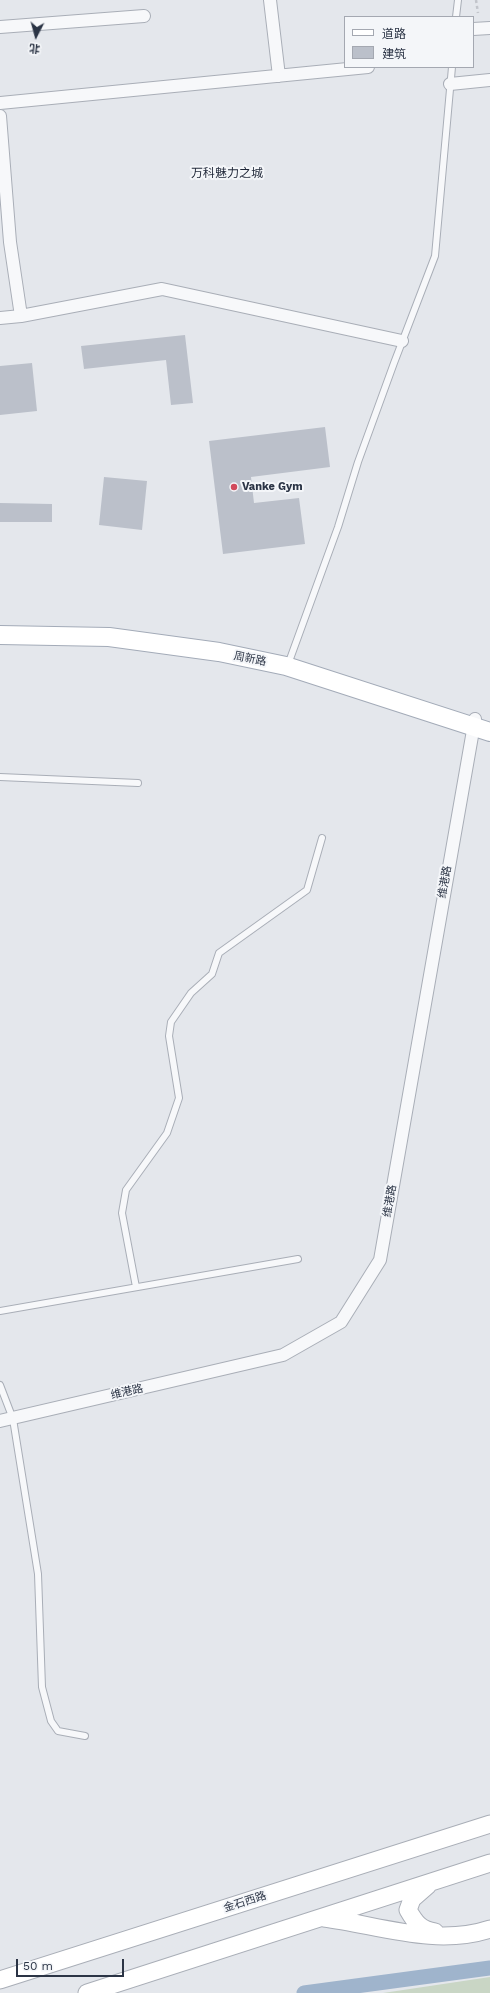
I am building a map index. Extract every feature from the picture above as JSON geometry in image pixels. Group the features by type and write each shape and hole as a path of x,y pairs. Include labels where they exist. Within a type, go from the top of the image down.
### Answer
{"main road":[{"name":"周新路","path":"0,626 112,630 219,644 290,659 477,723"},
{"name":"周新路","path":"0,635 109,637 219,652 286,666 477,723"},
{"name":"金石西路","path":"0,1980 490,1824"},
{"path":"87,1993 490,1863"},
{"path":"432,1881 412,1899 408,1910 415,1923 426,1931 444,1933 478,1929 490,1925"},
{"path":"319,1918 408,1933 444,1936 478,1933 490,1929"}],"street":[{"path":"270,0 279,76"},
{"path":"0,27 144,16"},
{"path":"474,29 490,28"},
{"path":"0,103 358,68"},
{"path":"450,84 490,80"},
{"path":"0,116 5,243 21,316"},
{"path":"0,318 21,316 162,289 402,341"},
{"name":"维港路","path":"0,1421 8,1415 152,1381 280,1348 337,1316 373,1257 477,723"}],"lane":[{"path":"456,16 458,0"},
{"path":"290,659 402,341 435,256 452,68"},
{"path":"0,777 138,783"},
{"path":"136,1287 122,1213 126,1190 167,1133 179,1098 169,1036 171,1022 192,993 212,974 220,953 307,890 322,838"},
{"path":"0,1311 298,1259"},
{"path":"0,1385 8,1415 38,1574 42,1687 51,1721 58,1730 85,1736"}],"path":[{"path":"476,0 478,14"}],"green space":[{"path":"490,1977 490,1993 383,1993"}],"building":[{"path":"185,335 193,403 171,405 166,360 84,369 81,346"},
{"path":"32,363 37,411 0,415 0,366"},
{"name":"Vanke Gym","path":"325,427 330,467 251,477 254,503 299,498 305,544 223,554 209,441"},
{"path":"104,477 147,481 142,530 99,525"},
{"path":"0,503 52,504 52,522 0,522"}],"waterway":[{"path":"304,1993 490,1968"}],"place":[{"name":"Vanke Gym","path":"234,487"}],"district":[{"name":"万科魅力之城","path":"227,173"}]}
